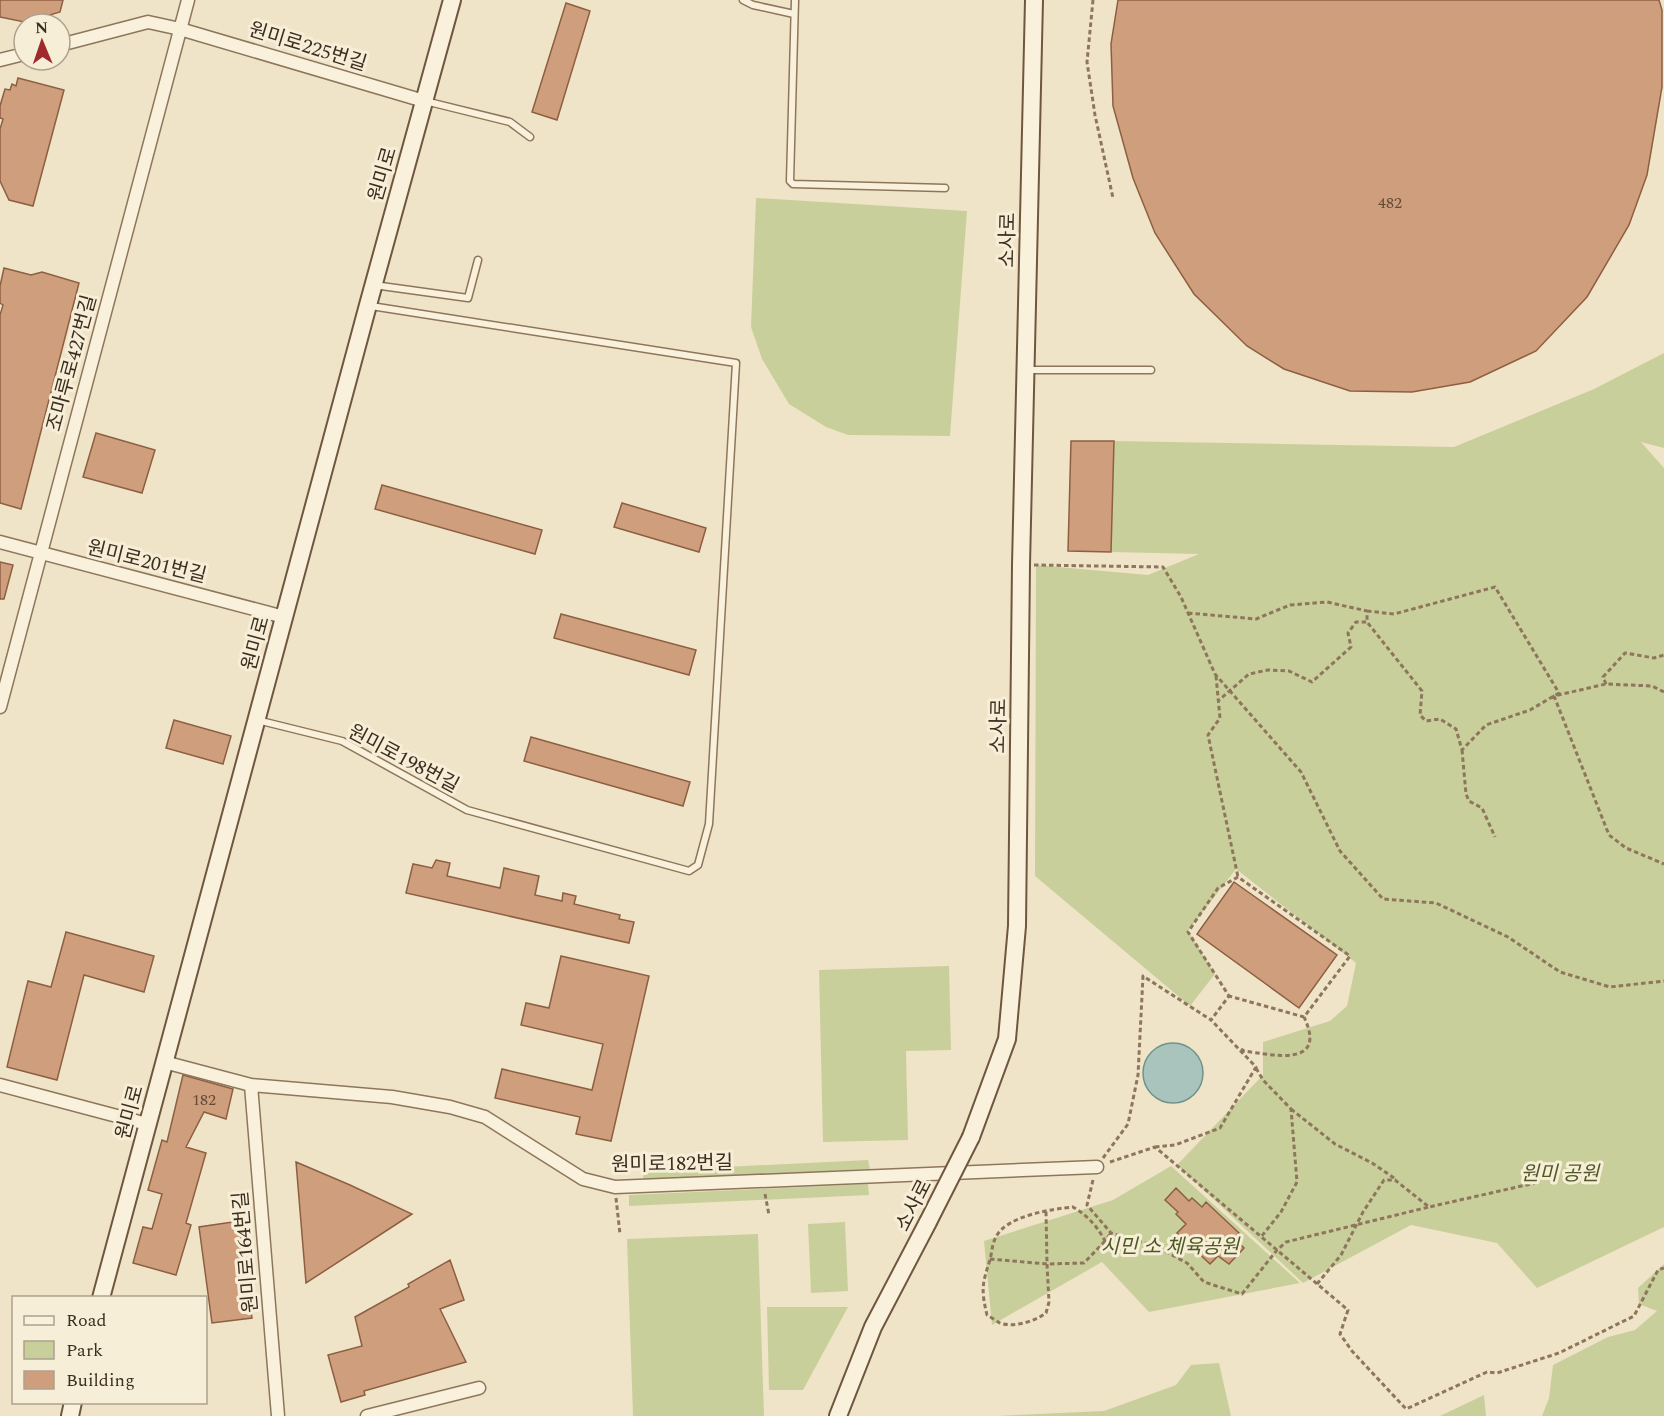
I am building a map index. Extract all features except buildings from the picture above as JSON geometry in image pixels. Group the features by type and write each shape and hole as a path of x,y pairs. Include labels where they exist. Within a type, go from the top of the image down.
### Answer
{"street":[{"name":"조마루로427번길","path":"0,707 188,0"},
{"name":"원미로","path":"102,1296 373,285 452,0"},
{"name":"소사로","path":"838,1416 873,1327 971,1137 1007,1039 1017,926 1021,565 1034,0"},
{"name":"원미로225번길","path":"72,42 148,22 180,29 424,101"},
{"name":"원미로201번길","path":"0,542 284,617"},
{"name":"원미로182번길","path":"164,1062 251,1085 392,1097 450,1107 485,1117 583,1179 615,1187 1097,1167"},
{"path":"0,1085 147,1124"},
{"name":"원미로164번길","path":"251,1085 278,1416"},
{"path":"367,1416 479,1388"}],"lane":[{"path":"743,0 753,5 794,15"},
{"path":"795,0 790,181 793,184 945,188"},
{"path":"424,101 510,122 530,137"},
{"path":"373,285 468,298 478,260"},
{"name":"원미로198번길","path":"256,719 342,741 467,810 689,871 698,865 709,824 736,363 368,305"},
{"path":"1026,370 1151,370"}],"path":[{"path":"1093,0 1087,62 1095,115 1113,198"},
{"path":"1021,565 1163,567 1188,613 1215,674 1220,718 1208,735 1238,878 1350,956 1304,1017"},
{"path":"1188,613 1257,619 1290,605 1327,602 1367,611 1394,614 1494,587 1558,693 1554,696"},
{"path":"1367,611 1367,622 1422,691 1420,715 1426,721 1440,719 1456,729 1462,750 1466,794 1469,801 1482,808 1495,837"},
{"path":"1218,700 1249,674 1268,670 1288,671 1312,682 1351,646 1348,633 1356,621 1367,622"},
{"path":"1606,684 1603,677 1625,653 1654,658 1664,655"},
{"path":"1215,674 1301,772 1340,850 1383,899 1436,903 1508,936 1560,972 1610,987 1664,981"},
{"path":"1462,750 1486,725 1530,710 1554,696 1606,684 1652,686 1664,692"},
{"path":"1554,696 1609,835 1626,848 1664,864"},
{"path":"1230,1040 1244,1051 1291,1057 1304,1053 1310,1043 1310,1030 1304,1017 1228,996 1188,932 1218,888 1238,878"},
{"path":"1429,1207 1372,1163 1335,1144 1291,1109 1263,1080 1256,1067 1211,1020 1143,976 1138,1075 1128,1124 1097,1167 1087,1205 1111,1233 1155,1246 1188,1263 1204,1282 1242,1294 1286,1242 1536,1183"},
{"path":"1211,1020 1228,996"},
{"path":"1097,1167 1155,1147 1175,1145 1220,1128 1256,1067"},
{"path":"1262,1237 1281,1212 1296,1182 1291,1109"},
{"path":"1155,1147 1348,1310 1340,1334 1352,1351 1406,1409 1487,1372 1497,1373 1559,1353 1634,1316 1658,1270 1664,1268"},
{"path":"1317,1284 1341,1255 1384,1180 1395,1180"},
{"path":"763,1181 769,1215"},
{"path":"615,1187 620,1234"},
{"path":"1046,1211 1047,1312 1038,1319 1021,1324 1000,1323 987,1315 983,1299 983,1279 996,1237 1003,1227 1046,1211 1073,1207 1092,1221 1105,1241"},
{"path":"990,1259 1047,1264 1084,1263 1111,1233"}],"green space":[{"path":"756,198 967,211 950,436 848,435 826,427 789,404 762,359 751,327"},
{"name":"원미 공원","path":"1664,353 1664,448 1641,442 1664,468 1664,1227 1537,1288 1497,1243 1411,1225 1303,1283 1177,1165 1263,1075 1263,1042 1330,1021 1347,1006 1356,963 1236,869 1188,931 1215,974 1190,1006 1035,876 1036,565 1148,575 1199,554 1111,552 1114,441 1454,447 1594,389"},
{"path":"949,966 951,1050 906,1051 908,1140 823,1142 819,970"},
{"path":"868,1160 870,1169 643,1180 644,1171"},
{"name":"시민 소 체육공원","path":"1171,1166 1300,1283 1149,1312 1102,1262 992,1325 984,1241 1113,1200"},
{"path":"868,1184 869,1195 629,1206 629,1195"},
{"path":"845,1222 848,1291 811,1293 808,1224"},
{"path":"758,1234 764,1416 633,1416 627,1239"},
{"path":"1664,1264 1664,1416 1542,1416 1549,1398 1553,1365 1608,1337 1635,1330 1657,1311 1639,1304 1638,1288"},
{"path":"767,1307 848,1307 803,1390 769,1390"},
{"path":"1219,1363 1231,1416 996,1416 1104,1411 1176,1385 1191,1365"},
{"path":"1484,1395 1486,1416 1440,1416"}],"water":[{"path":"1173,1043 1190,1048 1198,1056 1203,1073 1198,1090 1190,1098 1173,1103 1156,1098 1148,1090 1143,1073 1148,1056 1156,1048"}]}
